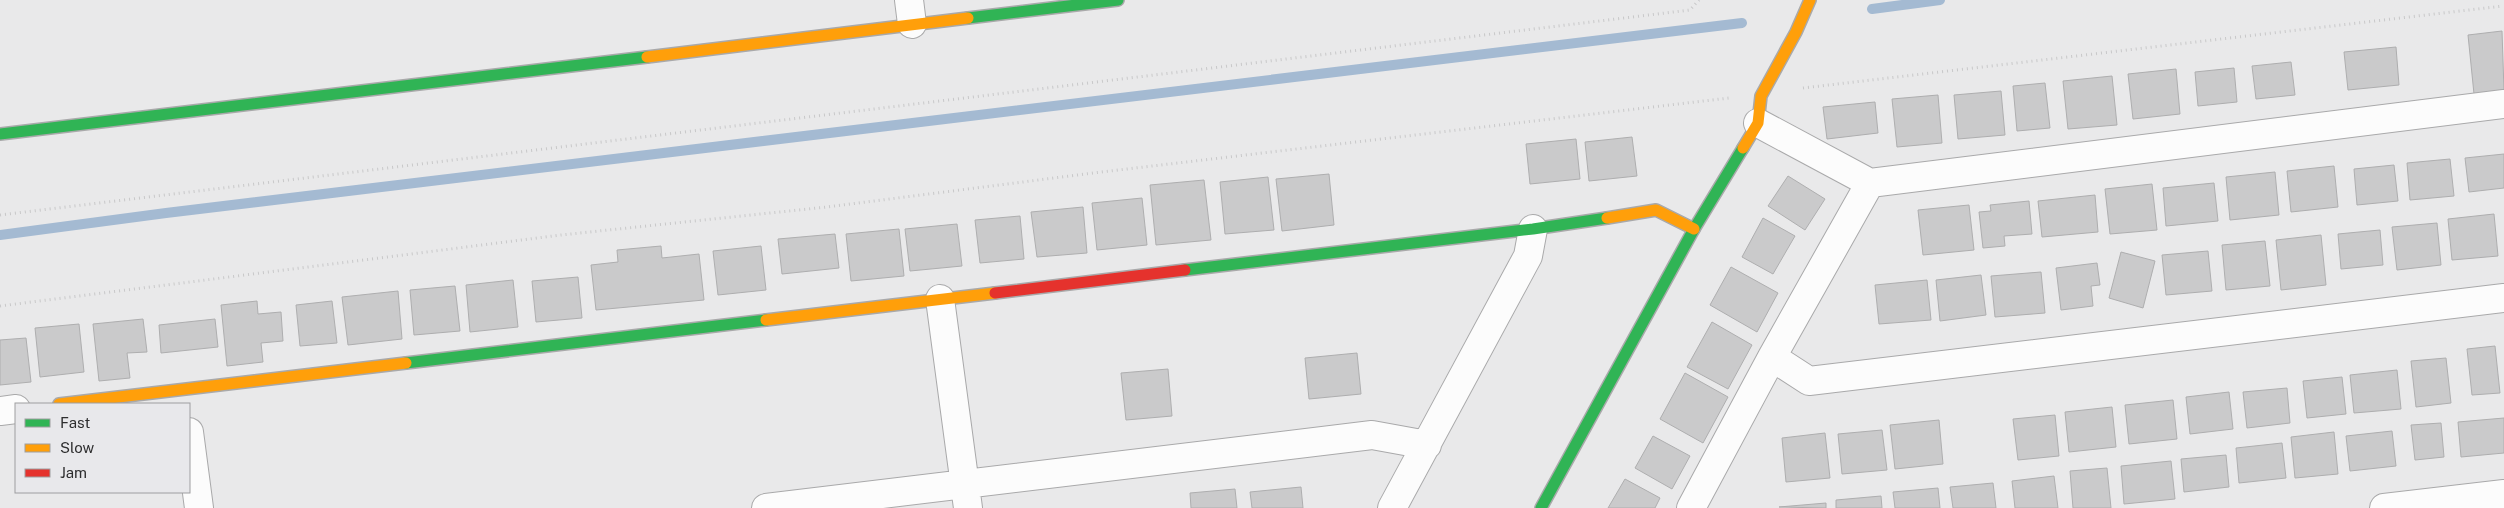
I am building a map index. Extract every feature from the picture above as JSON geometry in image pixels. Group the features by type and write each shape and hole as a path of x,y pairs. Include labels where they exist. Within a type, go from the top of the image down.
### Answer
{"street":[{"path":"0,134 911,12 1118,0"},
{"path":"1541,508 1694,229 1758,123 1761,96 1796,32 1810,0"},
{"path":"1758,123 1870,183 2504,104"},
{"path":"1691,508 1772,357 1870,183"},
{"path":"77,403 184,397 940,299 1533,229 1656,210 1694,229"},
{"path":"1392,508 1428,445 1528,256 1533,229"},
{"path":"1772,357 1810,382 2504,298"},
{"path":"940,299 967,496"},
{"path":"0,411 15,409"},
{"path":"766,508 967,496 1372,435 1428,445"},
{"path":"190,440 199,508"},
{"path":"2384,508 2491,500"}],"path":[{"path":"0,215 1690,10 1699,0"},
{"path":"1803,88 2502,6"},
{"path":"0,306 561,235 827,207 1103,171 1730,98"}],"building":[{"path":"2502,31 2504,91 2474,94 2468,35"},
{"path":"2396,47 2399,85 2348,90 2344,52"},
{"path":"2291,62 2295,95 2256,99 2252,66"},
{"path":"2234,68 2237,102 2198,106 2195,72"},
{"path":"2176,69 2180,114 2133,119 2128,74"},
{"path":"2112,76 2117,125 2068,129 2063,81"},
{"path":"2045,83 2050,128 2017,131 2013,86"},
{"path":"2001,91 2005,135 1958,139 1954,95"},
{"path":"1938,95 1942,143 1897,147 1892,99"},
{"path":"1875,102 1878,133 1827,139 1823,107"},
{"path":"1632,137 1637,176 1589,181 1585,142"},
{"path":"1576,139 1580,179 1530,184 1526,144"},
{"path":"2504,154 2504,188 2469,192 2465,158"},
{"path":"2450,159 2454,196 2410,200 2407,163"},
{"path":"2394,165 2398,201 2357,205 2354,169"},
{"path":"2334,166 2338,207 2291,212 2287,171"},
{"path":"2275,172 2279,215 2230,220 2226,177"},
{"path":"1329,174 1334,225 1282,231 1276,179"},
{"path":"1788,176 1825,199 1805,230 1768,206"},
{"path":"1268,177 1274,230 1225,234 1220,182"},
{"path":"1204,180 1211,240 1156,245 1150,185"},
{"path":"2214,183 2218,221 2166,226 2163,188"},
{"path":"2152,184 2157,230 2110,234 2105,189"},
{"path":"2095,195 2098,232 2042,237 2038,201"},
{"path":"1142,198 1147,245 1097,250 1092,203"},
{"path":"2029,201 2032,234 2004,236 2005,246 1983,248 1979,212 1991,211 1990,205"},
{"path":"1969,205 1974,250 1923,255 1918,210"},
{"path":"1083,207 1087,253 1037,257 1031,212"},
{"path":"2494,214 2498,256 2452,260 2448,219"},
{"path":"1020,216 1024,259 980,263 975,220"},
{"path":"1763,218 1795,236 1773,274 1742,257"},
{"path":"2437,223 2441,265 2397,270 2392,227"},
{"path":"957,224 962,266 910,271 905,229"},
{"path":"899,229 904,276 851,281 846,234"},
{"path":"2380,230 2383,265 2341,269 2338,234"},
{"path":"835,234 839,268 782,274 778,239"},
{"path":"2321,235 2326,285 2281,290 2276,240"},
{"path":"2265,241 2270,286 2226,290 2222,245"},
{"path":"661,246 662,258 699,254 704,300 596,310 591,265 618,262 617,250"},
{"path":"761,246 766,290 718,295 713,251"},
{"path":"2208,251 2212,291 2166,295 2162,255"},
{"path":"2121,252 2155,261 2143,308 2109,298"},
{"path":"2097,263 2100,285 2091,286 2093,306 2061,310 2056,268"},
{"path":"1731,267 1778,293 1757,332 1710,305"},
{"path":"2041,272 2045,313 1995,317 1991,276"},
{"path":"1981,275 1986,315 1940,321 1936,280"},
{"path":"578,277 582,318 536,322 532,281"},
{"path":"513,280 518,327 470,332 466,285"},
{"path":"1927,280 1931,320 1879,324 1875,285"},
{"path":"455,286 460,331 414,335 410,290"},
{"path":"398,291 402,339 348,345 342,297"},
{"path":"257,301 258,314 281,312 283,341 261,343 263,362 227,366 221,305"},
{"path":"332,301 337,343 300,346 296,305"},
{"path":"143,319 147,352 127,353 130,378 99,381 93,324"},
{"path":"215,319 218,347 161,353 159,325"},
{"path":"1712,322 1752,345 1728,389 1687,367"},
{"path":"79,324 84,372 40,377 35,328"},
{"path":"26,338 31,382 0,385 0,340"},
{"path":"2495,346 2500,393 2472,395 2467,349"},
{"path":"1357,353 1361,394 1309,399 1305,358"},
{"path":"2446,358 2451,403 2416,407 2411,361"},
{"path":"1168,369 1172,416 1126,420 1121,373"},
{"path":"2397,370 2401,409 2354,413 2350,375"},
{"path":"1685,373 1728,397 1703,443 1660,419"},
{"path":"2342,377 2346,414 2307,418 2303,381"},
{"path":"2287,388 2290,423 2247,428 2243,392"},
{"path":"2229,392 2233,429 2190,434 2186,397"},
{"path":"2173,400 2177,439 2129,444 2125,405"},
{"path":"2112,407 2116,447 2069,452 2065,412"},
{"path":"2055,415 2059,456 2018,460 2013,419"},
{"path":"2504,418 2504,453 2461,457 2458,422"},
{"path":"1939,420 1943,464 1895,469 1890,425"},
{"path":"2441,423 2444,457 2415,460 2411,425"},
{"path":"1882,430 1887,470 1842,474 1838,434"},
{"path":"2392,431 2396,466 2350,471 2346,436"},
{"path":"2334,432 2338,474 2295,478 2291,437"},
{"path":"1825,433 1830,478 1786,482 1782,438"},
{"path":"1653,436 1690,456 1672,489 1635,468"},
{"path":"2282,443 2286,478 2239,483 2236,448"},
{"path":"2226,455 2229,487 2184,492 2181,459"},
{"path":"2171,461 2175,499 2124,504 2121,466"},
{"path":"2107,468 2111,508 2073,508 2070,471"},
{"path":"2054,476 2058,508 2015,508 2012,481"},
{"path":"1625,479 1660,498 1655,508 1608,508"},
{"path":"1993,483 1996,508 1953,508 1950,487"},
{"path":"1301,487 1303,508 1252,508 1250,492"},
{"path":"1938,488 1940,508 1895,508 1893,492"},
{"path":"1235,489 1237,508 1191,508 1190,493"},
{"path":"1881,496 1882,508 1836,508 1836,500"},
{"path":"1826,503 1826,508 1779,507"}],"waterway":[{"path":"1872,9 1940,0"},
{"path":"0,235 166,213 1742,23"}],"traffic: fast":[{"path":"968,18 1118,0"},
{"path":"0,134 647,57"},
{"path":"1541,508 1694,229 1743,148"},
{"path":"1185,270 1533,229 1607,218"},
{"path":"406,363 766,320"}],"traffic: slow":[{"path":"1743,148 1758,123 1761,96 1796,32 1810,0"},
{"path":"647,57 968,18"},
{"path":"1607,218 1656,210 1694,229"},
{"path":"766,320 995,293"},
{"path":"67,403 406,363"}],"traffic: jam":[{"path":"995,293 1185,270"}]}
